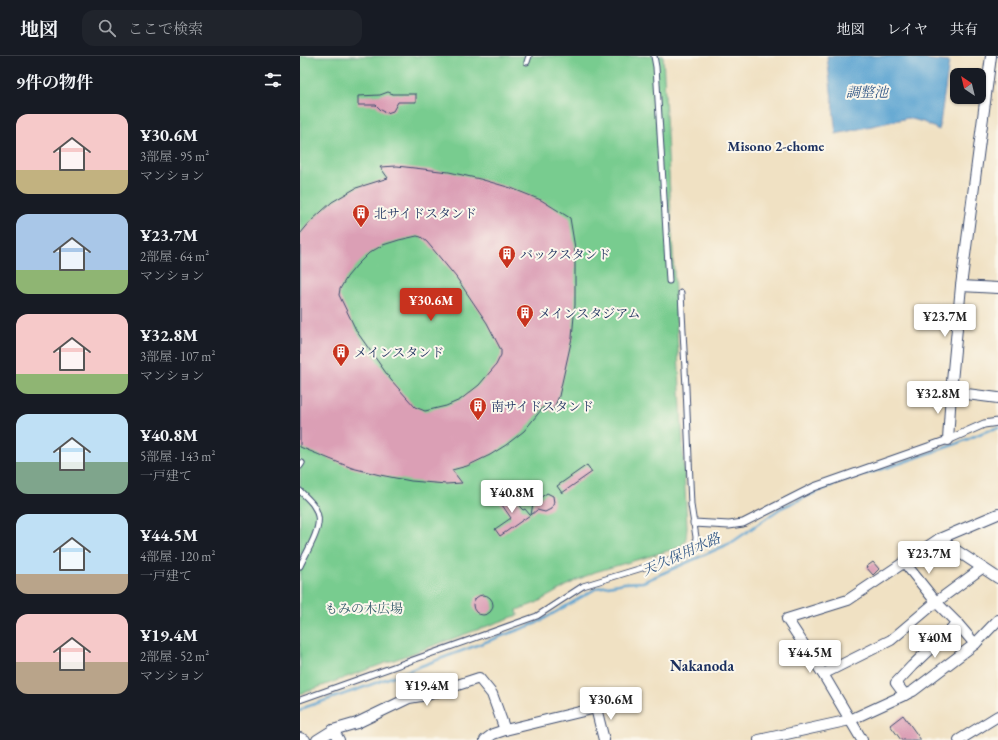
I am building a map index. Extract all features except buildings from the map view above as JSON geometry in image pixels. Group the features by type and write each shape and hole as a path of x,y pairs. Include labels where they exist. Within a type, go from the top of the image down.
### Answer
{"street":[{"path":"948,440 961,286 991,56"},
{"path":"987,93 998,94"},
{"path":"961,286 998,288"},
{"path":"951,392 998,398"},
{"path":"694,523 729,525 743,523 814,487 948,440 984,424 998,422"},
{"path":"862,740 823,674 787,619 848,600 939,539 998,514"},
{"path":"939,539 998,578"},
{"path":"904,562 936,602 975,644"},
{"path":"823,674 892,640 936,602 982,568"},
{"path":"759,740 850,720 913,691 975,644 998,620"},
{"path":"905,695 896,683 957,623"},
{"path":"317,740 334,730 358,723 409,698 427,695 479,678 492,694 505,730"},
{"path":"485,740 493,734 505,730 596,708 604,740"},
{"path":"959,740 998,716"},
{"path":"334,730 339,740"},
{"path":"300,738 305,740"}],"lane":[{"path":"527,62 528,56"},
{"path":"654,56 656,67 669,281"},
{"path":"300,700 537,616 583,586 688,554 692,550 695,545 696,537 691,505 681,292"},
{"path":"300,490 312,503 318,516 318,530 300,566"}],"green space":[{"name":"もみの木広場","path":"300,56 663,56 687,527 684,543 674,549 595,572 577,580 536,603 517,610 518,615 300,694"}],"water":[{"name":"調整池","path":"827,56 898,56 949,62 939,130 923,122 908,118 836,134"}],"waterway":[{"name":"天久保用水路","path":"300,711 306,707 537,623 597,588 624,583 643,582 731,543 781,508 837,483 895,465 998,428"}],"place":[{"name":"北サイドスタンド","path":"361,228"},
{"name":"バックスタンド","path":"507,269"},
{"name":"メインスタジアム","path":"525,328"},
{"name":"メインスタンド","path":"341,367"},
{"name":"南サイドスタンド","path":"478,421"}],"district":[{"name":"Misono 2-chome","path":"776,146"},
{"name":"Nakanoda","path":"702,665"}]}
